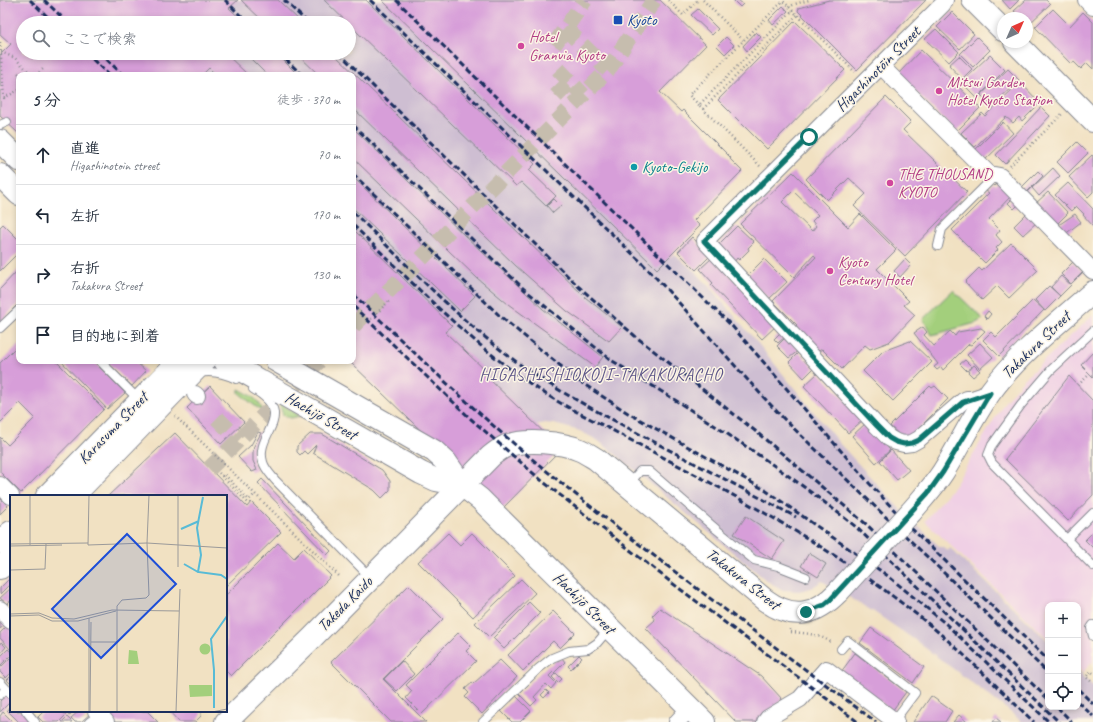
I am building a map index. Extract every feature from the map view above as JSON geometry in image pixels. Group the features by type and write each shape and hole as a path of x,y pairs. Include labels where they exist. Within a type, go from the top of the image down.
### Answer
{"main road":[{"path":"973,0 997,24"},
{"path":"1021,48 1093,121"},
{"path":"2,129 16,155"},
{"path":"0,175 16,191"},
{"name":"Takakura Street","path":"462,485 498,450 507,446 539,442 561,444 580,450 596,459 765,600 777,608 790,612 806,612 824,605 839,591 911,512 928,493 943,472 990,393 1002,377 1016,361 1093,292"},
{"name":"Karasuma Street","path":"74,495 190,382 202,364"},
{"name":"Hachijō Street","path":"230,364 421,473 436,480 462,485"},
{"name":"Hachijō Street","path":"282,364 434,451 446,462 462,485 480,499 610,628 690,717"},
{"name":"Karasuma Street","path":"48,495 140,400 190,382"},
{"name":"Takeda Kaido","path":"228,715 371,578 462,485"},
{"path":"0,542 10,533"},
{"path":"0,568 10,559"}],"street":[{"name":"Higashinotōin Street","path":"945,0 943,4 704,241 892,440 904,444 916,442 963,402 990,393"},
{"path":"1086,0 1093,7"},
{"path":"881,66 989,174 998,176 1093,271"},
{"path":"0,485 10,495"},
{"path":"0,609 10,620"},
{"path":"765,722 768,718 800,699 826,669 895,721"}],"lane":[{"path":"938,246 942,229 998,176"},
{"path":"0,328 16,313"},
{"path":"1093,330 1051,370 1021,405 992,445 988,455 992,463 1093,566"},
{"path":"103,364 140,400"},
{"path":"190,382 205,372 214,372 230,376 262,395 272,407 274,412 274,419 262,450 262,457 265,467 275,480 371,578"},
{"path":"628,486 640,471 649,471 754,560 778,566 806,577"},
{"path":"1067,539 1093,513"},
{"path":"1093,625 1091,628 1093,636"},
{"path":"483,722 538,669 552,658 569,651 588,649 597,643 610,628"},
{"path":"842,649 848,641 915,693 895,721"},
{"path":"0,682 6,692"},
{"path":"27,712 35,722"}],"path":[{"path":"668,0 683,15 698,0"},
{"path":"702,0 743,41"},
{"path":"785,9 789,6 809,0"},
{"path":"764,170 689,95 783,1 786,1 797,15 858,75"},
{"path":"699,105 793,10"},
{"path":"703,109 797,15"},
{"path":"0,42 4,98 16,92"},
{"path":"1,52 16,59"},
{"path":"17,60 29,72"},
{"path":"40,72 43,69"},
{"path":"998,176 1074,102"},
{"path":"371,319 389,301"},
{"path":"1078,385 1090,374"},
{"path":"173,414 340,577"},
{"path":"219,473 249,504"},
{"path":"222,476 224,474 249,500 255,494"},
{"path":"790,627 790,632 812,634 827,639 842,649"},
{"path":"1093,673 1092,671 1086,677 1093,683"}],"shaded area":[{"path":"128,0 411,0 670,257 674,254 698,274 756,341 839,443 898,507 940,547 944,547 948,551 950,548 1045,638 1045,710 1081,710 1081,673 1083,675 1082,676 1093,686 1093,722 1022,722 912,638 874,612 822,581 811,588 799,591 783,590 767,581 597,440 580,431 554,424 544,423 536,425 483,373 485,371 356,245 356,72 183,72 182,60 356,60 356,16 145,16"},
{"path":"1093,315 1093,663 1092,662 1083,672 1081,670 1081,602 1045,602 1045,636 925,521 955,485 1004,403 1022,381"}],"green space":[{"path":"953,290 983,319 976,323 932,335 923,319"},
{"path":"239,389 257,400 263,411 239,393"},
{"path":"279,402 300,416 291,418 283,415"}],"building":[{"path":"0,0 238,0 229,8 238,16 16,16 16,60 232,60 245,72 213,72 209,68 205,72 16,72 16,131 0,116 0,55 11,44 0,34"},
{"path":"241,0 278,0 295,16 258,16"},
{"path":"324,0 366,0 535,164 529,170 556,196 546,206 521,182 516,186 356,31 356,16 341,16"},
{"path":"382,0 660,0 706,45 660,92 681,112 683,110 742,171 694,220 700,226 657,269"},
{"path":"733,0 738,0 743,4 740,7"},
{"path":"829,0 926,0 857,70 798,11 799,8"},
{"path":"1002,0 1019,0 1010,9"},
{"path":"1026,0 1046,0 1050,4 1033,20 1033,12 1014,11"},
{"path":"783,6 788,11 773,25 769,20"},
{"path":"698,9 718,29 712,35 691,15"},
{"path":"1053,9 1070,26 1083,12 1093,22 1093,69 1087,63 1081,69 1074,62 1071,64 1035,27"},
{"path":"952,12 974,34 960,49 937,27"},
{"path":"795,21 845,70 767,149 718,100"},
{"path":"936,29 959,52 949,62 925,39"},
{"path":"756,32 761,37 747,51 743,46"},
{"path":"726,37 734,45 725,54 717,46"},
{"path":"977,37 990,50 973,67 960,54"},
{"name":"Mitsui Garden Hotel Kyoto Station","path":"921,50 980,108 956,132 898,74"},
{"path":"990,55 1005,70 977,98 961,82"},
{"path":"959,56 972,69 962,79 949,65"},
{"path":"252,60 283,60 295,72 264,72"},
{"path":"303,60 340,60 353,72 316,72"},
{"path":"1008,69 1019,80 992,106 981,95"},
{"path":"356,75 585,297 622,327 609,341 567,311 516,266 356,111"},
{"path":"1020,82 1040,103 1022,121 1019,117 1013,123 1006,117 975,147 961,133 982,113 985,116"},
{"path":"886,97 911,122 903,130 967,192 905,256 854,206 866,194 849,178 827,200 806,179"},
{"path":"1041,107 1050,116 1005,164 996,155"},
{"path":"1003,122 1013,133 984,161 974,151"},
{"path":"356,131 543,309 603,357 595,367 508,304 477,278 356,161"},
{"path":"1077,142 1088,153 1068,173 1057,162"},
{"path":"1092,155 1093,192 1088,197 1069,177"},
{"path":"1053,168 1060,176 1039,196 1032,188"},
{"path":"1038,171 1043,176 1024,195 1019,190"},
{"path":"793,172 848,227 860,214 896,250 877,269 909,301 904,305 915,315 889,342 870,349 865,345 842,369 822,349 819,351 795,327 797,325 773,301 816,257 814,255 794,277 740,224","holes":["793,191 818,215 812,221 816,226 812,231 782,202"]},
{"path":"356,180 475,296 460,311 356,211"},
{"path":"999,182 1012,195 989,219 1000,230 996,235 1002,242 996,248 998,250 985,263 952,230 989,193 986,191 993,184 995,186"},
{"path":"1068,183 1093,209 1093,226 1076,206 1071,211 1055,195"},
{"path":"1048,192 1068,213 1055,226 1034,205"},
{"path":"1013,198 1019,204 1014,209 1008,203"},
{"path":"554,199 561,206 553,213 547,206"},
{"path":"1028,212 1037,222 1023,235 1014,226"},
{"path":"1075,214 1081,222 1064,235 1057,226"},
{"path":"3,224 16,237 16,255 0,271 0,227"},
{"path":"737,226 754,242 748,248 749,250 739,260 737,258 734,262 717,246"},
{"path":"356,232 452,326 445,332 486,371 483,373 561,449 502,509 352,364 356,364"},
{"path":"692,237 710,256 696,270 678,252"},
{"path":"1011,243 1038,270 1009,298 997,286 982,300 965,282 979,268 982,271"},
{"path":"713,257 777,325 762,339 711,285 713,283 700,269"},
{"path":"764,259 787,282 769,299 746,277"},
{"path":"905,259 911,265 900,277 894,271"},
{"path":"1073,262 1083,272 1071,284 1061,274"},
{"path":"16,272 16,306 0,322 0,289"},
{"path":"1061,276 1071,285 1060,296 1051,287"},
{"path":"1049,286 1060,296 1045,311 1035,300"},
{"path":"1033,300 1044,310 999,356 983,340 991,332 996,337"},
{"path":"988,311 991,314 987,319 984,316"},
{"path":"923,327 927,332 924,335 934,346 950,331 955,336 958,332 981,328 985,331 971,345 969,344 943,370 941,367 937,370 934,367 938,364 914,333"},
{"path":"782,331 786,336 778,343 774,339"},
{"path":"786,337 799,350 789,358 777,346"},
{"path":"910,341 932,362 893,401 863,371 883,351"},
{"path":"980,343 993,357 980,369 967,355"},
{"path":"16,347 16,364 59,364 104,409 21,493 0,472 0,437 8,445 35,418 20,403 0,423 0,363"},
{"path":"799,352 814,368 804,378 789,362"},
{"path":"1093,352 1093,377 1081,365"},
{"path":"965,360 972,367 967,371 960,364"},
{"path":"64,364 96,364 125,393 107,409"},
{"path":"109,364 138,364 146,371 132,386"},
{"path":"974,365 980,371 973,377 968,372"},
{"path":"819,372 863,420 848,433 804,386"},
{"path":"1069,376 1093,401 1093,495 1068,521 1005,459"},
{"path":"210,386 244,422 221,444 187,408"},
{"path":"930,386 932,388 935,386 948,399 906,441 890,426"},
{"path":"866,423 890,450 876,463 852,436"},
{"path":"258,432 261,433 254,446 253,452 253,461 257,470 252,472 238,457 251,445"},
{"path":"175,433 247,507 251,502 281,532 227,585 227,495 109,495"},
{"path":"310,434 322,434 382,470 390,481 390,490 382,498 374,490 313,453 316,445 307,454 304,451 300,455 297,452 297,446"},
{"path":"891,450 909,470 897,480 880,461"},
{"path":"262,479 331,551 327,555 258,483"},
{"path":"0,498 8,506 0,514"},
{"path":"746,516 784,541 772,559 734,534"},
{"path":"1093,532 1093,548 1085,540"},
{"path":"448,533 460,545 472,533 515,576 473,617 418,562"},
{"path":"278,543 294,558 304,548 331,576 231,676 227,672 227,594"},
{"path":"809,553 826,564 818,577 801,566"},
{"path":"9,579 10,584 0,594 0,588"},
{"path":"521,579 535,593 489,637 475,623"},
{"path":"409,585 443,619 383,679 426,722 391,722 331,662"},
{"path":"10,589 10,601 7,604 0,598"},
{"path":"529,602 540,613 504,649 493,638"},
{"path":"660,608 761,676 782,699 760,722 736,722 646,628 655,620 652,616"},
{"path":"553,611 575,633 560,648 553,641 523,671 508,655"},
{"path":"0,616 9,621 0,629"},
{"path":"10,623 10,649 0,638 0,633"},
{"path":"871,628 924,667 913,683 860,643"},
{"path":"458,633 471,646 466,651 476,661 422,714 406,698 412,691 406,685"},
{"path":"1,642 6,647 0,654 0,644"},
{"path":"8,649 10,651 10,656 0,666 0,657"},
{"path":"855,653 906,692 892,711 841,672"},
{"path":"579,655 582,658 571,669 568,666"},
{"path":"10,658 10,674 6,678 0,672 0,668"},
{"path":"562,658 565,662 549,676 556,683 551,689 546,684 534,697 537,700 531,706 519,694 548,665 549,666 556,660 558,661"},
{"path":"500,660 517,677 482,714 465,697 469,693 465,689"},
{"path":"402,661 414,674 397,691 384,679"},
{"path":"556,673 562,679 558,683 552,677"},
{"path":"546,690 549,693 544,698 541,695"},
{"path":"7,694 10,697 10,702 0,712 0,701"},
{"path":"516,696 531,711 520,722 512,722 501,711"},
{"path":"931,696 952,711 945,722 913,722"},
{"path":"10,706 10,712 24,712 34,722 19,722 7,710"},
{"path":"3,712 13,722 0,722 0,716"},
{"path":"43,712 62,712 66,715 59,722 43,722 38,717"},
{"path":"66,712 73,712 69,716"},
{"path":"78,712 92,712 81,722 75,722 71,718"},
{"path":"109,712 148,712 158,722 114,722 107,714"},
{"path":"170,712 201,712 201,716 195,722 179,722"},
{"path":"959,715 967,722 953,722"},
{"path":"67,717 72,722 62,722"},
{"path":"996,718 1001,722 993,722"}],"tunnel":[{"path":"554,45 585,0"},
{"path":"356,323 608,70 654,0"},
{"path":"565,28 608,70"},
{"path":"558,69 583,95"},
{"path":"556,96 570,82"},
{"path":"209,469 316,364"},
{"path":"217,418 239,440"}],"railway":[{"path":"30,0 47,16"},
{"path":"44,0 61,16"},
{"path":"225,0 241,16"},
{"path":"284,0 301,16"},
{"path":"370,0 642,263 785,420 1045,670"},
{"path":"396,0 732,326 869,483 912,529 1045,657"},
{"path":"93,60 106,72"},
{"path":"107,60 120,72"},
{"path":"286,60 299,72"},
{"path":"346,60 579,287 635,336 754,430 866,524 1045,696"},
{"path":"356,128 524,289 611,360 705,419 767,461 827,504 856,527 1059,722"},
{"path":"356,177 501,317 579,381 628,413 765,490 888,576 946,624 1049,722"},
{"path":"356,215 453,310 496,346 531,372 586,405 796,517"},
{"path":"356,228 448,317 524,380 561,403 753,506 847,564 898,600 931,626 1034,722"},
{"path":"356,297 425,363 523,452 670,568 876,722"},
{"path":"356,309 471,419 541,480 672,583 858,722"},
{"path":"1081,692 1093,704"},
{"path":"1081,705 1093,716"},
{"path":"1060,710 1072,722"}],"place":[{"name":"Kyōto","path":"618,20"},
{"name":"Hotel Granvia Kyoto","path":"521,46"},
{"name":"Mitsui Garden Hotel Kyoto Station","path":"939,91"},
{"name":"Kyoto-Gekijo","path":"634,167"},
{"name":"THE THOUSAND KYOTO","path":"890,183"},
{"name":"Kyoto Century Hotel","path":"830,271"}],"district":[{"name":"HIGASHISHIOKOJI-TAKAKURACHO","path":"601,374"}],"route":[{"path":"806,612 824,605 830,600 928,493 943,472 990,393 972,400 967,399 916,442 904,444 892,440 877,426 704,241 809,137"}]}
